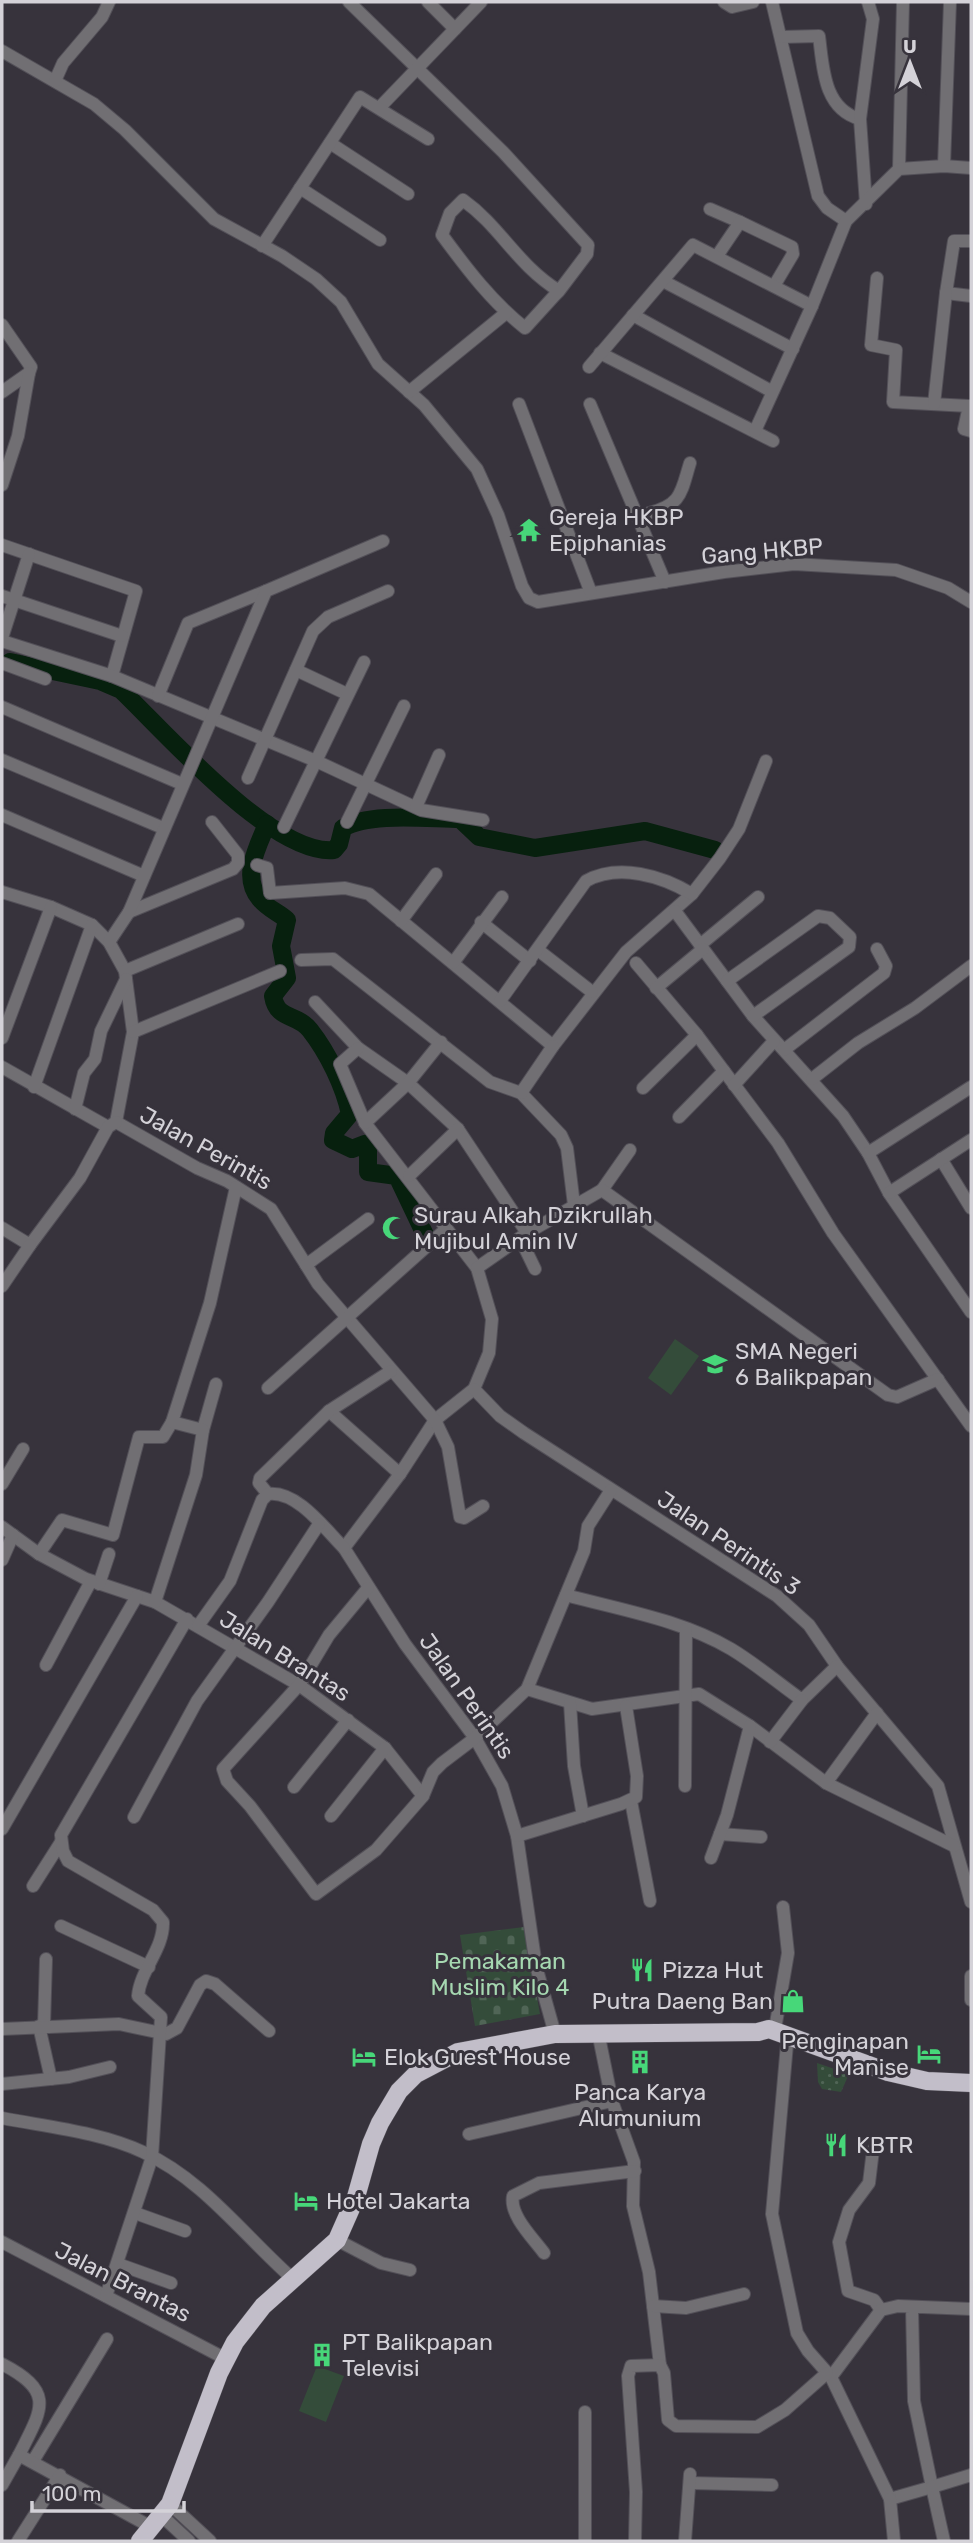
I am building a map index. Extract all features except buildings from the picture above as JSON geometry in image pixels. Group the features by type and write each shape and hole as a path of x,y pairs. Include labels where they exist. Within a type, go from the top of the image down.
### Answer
{"highway":[{"path":"767,2031 769,2040 858,2067 909,2078 971,2083"},
{"path":"140,2541 162,2516 226,2359 263,2306 337,2239 356,2197 380,2123 399,2091 416,2074 458,2052 555,2034 767,2031 915,2088 971,2092"}],"street":[{"path":"55,81 63,63 102,17 108,2"},
{"path":"349,2 503,152 588,245 587,254 559,290 525,328 506,313 468,270 442,234 450,213 463,200 481,213 534,275 559,290"},
{"path":"428,2 455,29"},
{"path":"380,107 481,2"},
{"path":"724,2 732,7 752,2"},
{"path":"772,2 818,196 827,208 846,221"},
{"path":"866,204 860,119 873,19 868,2"},
{"path":"755,431 812,306 846,221 899,169 903,2"},
{"path":"944,166 950,2"},
{"path":"780,37 819,36 822,69 831,95 846,111 860,119"},
{"path":"2,51 94,104 125,130 214,219 316,279 341,302 378,364 409,392 506,313"},
{"path":"262,246 360,97 428,139"},
{"path":"330,143 408,194"},
{"path":"899,169 944,166 971,168"},
{"path":"300,187 380,240"},
{"path":"710,209 792,247 793,254 774,286"},
{"path":"717,257 740,222"},
{"path":"934,404 954,241 971,241"},
{"path":"589,367 693,245 812,306"},
{"path":"877,278 871,345 896,350 893,402 970,404 964,429 971,431"},
{"path":"663,281 793,349"},
{"path":"946,293 971,296"},
{"path":"633,315 771,391"},
{"path":"2,326 30,363 18,436 2,485"},
{"path":"600,353 773,441"},
{"path":"2,392 29,373"},
{"name":"Gang HKBP","path":"409,392 449,433 477,469 498,515 522,586 529,598 538,602 794,564 881,568 919,576 971,602"},
{"path":"519,404 591,593"},
{"path":"590,404 665,582"},
{"path":"642,524 649,513 666,510 677,500 690,463"},
{"path":"158,696 188,623 383,541"},
{"path":"2,545 136,591 112,676"},
{"path":"29,554 8,598 2,639 112,676 316,761 416,807 483,820"},
{"path":"109,942 129,912 182,784 214,719 266,591"},
{"path":"248,778 318,623 388,592"},
{"path":"8,598 122,636"},
{"path":"284,827 364,662"},
{"path":"2,663 45,679"},
{"path":"296,670 347,695"},
{"path":"2,706 182,784"},
{"path":"347,822 404,706"},
{"path":"416,807 439,755"},
{"path":"2,760 163,828"},
{"path":"521,1093 592,992 626,952 692,894 739,829 766,761"},
{"path":"2,815 144,876"},
{"path":"129,912 233,869 238,863 238,855 212,822"},
{"path":"257,865 265,866 269,872 270,893 358,889 369,894 553,1046"},
{"path":"401,921 436,874"},
{"path":"500,1001 586,881 597,875 655,876 692,894"},
{"name":"Jalan Perintis","path":"2,892 51,907 92,925 109,942 125,975 133,1031 112,1124 236,1187 271,1209 306,1265 345,1319 435,1420 448,1447 460,1517 464,1518 483,1506"},
{"path":"453,963 502,897"},
{"path":"656,988 758,897"},
{"path":"2,1038 51,907"},
{"path":"675,911 753,1016 813,1079 868,1153 889,1193 971,1312"},
{"path":"727,981 818,916 830,918 850,937 849,947 753,1016"},
{"path":"481,922 530,961"},
{"path":"75,1109 85,1073 96,1059 101,1031 125,975 238,924"},
{"path":"34,1087 92,925"},
{"path":"734,1085 779,1045 884,973 885,962 877,949"},
{"path":"538,950 592,992"},
{"path":"301,960 333,958 490,1082 521,1093 561,1135 567,1147 573,1205"},
{"path":"636,963 697,1035 778,1143 833,1233 971,1426"},
{"path":"813,1079 858,1043 915,1008 971,966"},
{"path":"133,1031 280,971"},
{"path":"315,1002 358,1048 408,1083 458,1129 523,1236 535,1269"},
{"path":"643,1088 697,1035"},
{"path":"365,1123 408,1083 441,1042"},
{"path":"344,1548 400,1474 435,1420 474,1389 489,1353 492,1319 477,1268 445,1230 409,1176 365,1123 340,1064 358,1048"},
{"path":"2,1067 75,1109 112,1124 80,1178 2,1286"},
{"path":"679,1117 724,1071"},
{"path":"868,1153 971,1087"},
{"path":"409,1176 458,1129"},
{"path":"889,1193 971,1140"},
{"path":"477,1268 523,1236 601,1190 630,1150"},
{"path":"941,1159 971,1208"},
{"path":"39,1553 62,1520 113,1535 139,1437 163,1437 172,1422 210,1303 236,1187"},
{"path":"601,1190 888,1395 897,1397 938,1379"},
{"path":"306,1265 368,1219"},
{"path":"2,1228 30,1245"},
{"path":"268,1388 445,1230"},
{"path":"198,1626 230,1581 253,1520 268,1494 260,1486 260,1478 329,1411 391,1371"},
{"path":"155,1602 196,1475 203,1430 216,1384"},
{"name":"Jalan Perintis 3","path":"474,1389 500,1416 777,1596 809,1625 836,1666 938,1786 971,1902"},
{"path":"329,1411 400,1474"},
{"path":"172,1422 203,1430"},
{"path":"2,1484 23,1449"},
{"path":"368,1588 329,1635 299,1685 223,1769 227,1781 250,1806 316,1894 376,1850 423,1796 433,1772 475,1738 527,1689 584,1551 588,1526 611,1490"},
{"name":"Jalan Perintis","path":"268,1494 279,1494 292,1500 344,1548 368,1588 475,1738 502,1786 517,1836 536,1966 555,2034"},
{"path":"134,1816 197,1701 268,1602 319,1524"},
{"name":"Jalan Brantas","path":"2,1527 39,1553 95,1582 155,1602 187,1619 233,1649 299,1685 385,1748 423,1796"},
{"path":"2,1560 13,1535"},
{"path":"46,1665 109,1554"},
{"path":"566,1595 686,1629 731,1649 802,1700"},
{"path":"2,1829 137,1596"},
{"path":"33,1886 61,1842 63,1829 187,1619"},
{"path":"685,1786 686,1629"},
{"path":"770,1742 802,1700 836,1666"},
{"path":"527,1689 592,1709 699,1694 750,1726 826,1783 954,1846"},
{"path":"570,1703 574,1766 583,1816"},
{"path":"517,1836 631,1801 638,1791 638,1783 626,1706"},
{"path":"826,1783 877,1713"},
{"path":"294,1787 348,1720"},
{"path":"711,1858 750,1726"},
{"path":"331,1816 385,1748"},
{"path":"631,1801 650,1901"},
{"path":"720,1834 761,1837"},
{"path":"61,1842 68,1861 162,1917 162,1934 138,1996 160,2013 161,2033 152,2157 106,2296"},
{"path":"767,2031 788,1953 783,1907"},
{"path":"61,1926 149,1967"},
{"path":"46,1959 42,2026 51,2079"},
{"path":"971,1976 971,2000"},
{"path":"2,2029 119,2024 161,2033 177,2028 200,1986 206,1981 215,1984 269,2032"},
{"path":"598,2032 612,2101 635,2171 633,2207 653,2306 660,2365 665,2379 668,2420 676,2426 757,2427 785,2410 829,2375 881,2309 971,2309"},
{"path":"787,2044 772,2214 797,2333 808,2351 829,2375 890,2499 894,2541"},
{"path":"2,2084 51,2079 110,2067"},
{"path":"469,2134 612,2101"},
{"path":"2,2118 108,2141 152,2157 200,2190 293,2280"},
{"path":"873,2150 869,2183 849,2210 842,2227 839,2246 847,2272 848,2291 874,2300 881,2309"},
{"path":"544,2253 517,2216 513,2207 513,2196 546,2181 635,2171"},
{"path":"135,2213 185,2231"},
{"path":"337,2239 372,2259 410,2270"},
{"name":"Jalan Brantas","path":"2,2242 226,2359"},
{"path":"118,2264 171,2283"},
{"path":"653,2306 686,2308 744,2294"},
{"path":"912,2307 914,2400 944,2541"},
{"path":"33,2461 107,2339"},
{"path":"2,2364 32,2383 41,2400 39,2415 2,2485"},
{"path":"635,2541 636,2493 628,2371 634,2365 660,2365"},
{"path":"584,2412 585,2541"},
{"path":"19,2455 60,2475 162,2516 210,2541"},
{"path":"18,2541 60,2475"},
{"path":"890,2499 971,2475"},
{"path":"685,2541 690,2479 772,2485"},
{"path":"162,2516 189,2541"}],"green space":[{"path":"675,1339 699,1356 671,1395 648,1378"},
{"name":"Pemakaman Muslim Kilo 4","path":"524,1927 540,2014 475,2026 460,1935"},
{"path":"817,2063 849,2074 841,2092 822,2089 818,2082"},
{"path":"317,2366 344,2376 326,2422 299,2411"}],"waterway":[{"path":"10,662 100,681 121,690 221,788 251,813 309,847 334,850 339,844 343,828 354,823 383,818 416,818 460,819 479,837 535,848 645,831 715,850"},
{"path":"267,824 255,852 251,872 254,890 260,899 287,920 281,946 287,978 273,996 275,1004 283,1013 310,1030 339,1081 350,1114 334,1133 333,1140 352,1149 365,1144 368,1148 368,1172 397,1176 427,1239"}],"place":[{"name":"Gereja HKBP Epiphanias","path":"529,530"},
{"name":"Surau Alkah Dzikrullah Mujibul Amin IV","path":"394,1228"},
{"name":"SMA Negeri 6 Balikpapan","path":"715,1364"},
{"name":"Pizza Hut","path":"642,1970"},
{"name":"Putra Daeng Ban","path":"793,2001"},
{"name":"Penginapan Manise","path":"929,2054"},
{"name":"Elok Guest House","path":"364,2057"},
{"name":"Panca Karya Alumunium","path":"640,2062"},
{"name":"KBTR","path":"836,2145"},
{"name":"Hotel Jakarta","path":"306,2201"},
{"name":"PT Balikpapan Televisi","path":"322,2355"}]}
